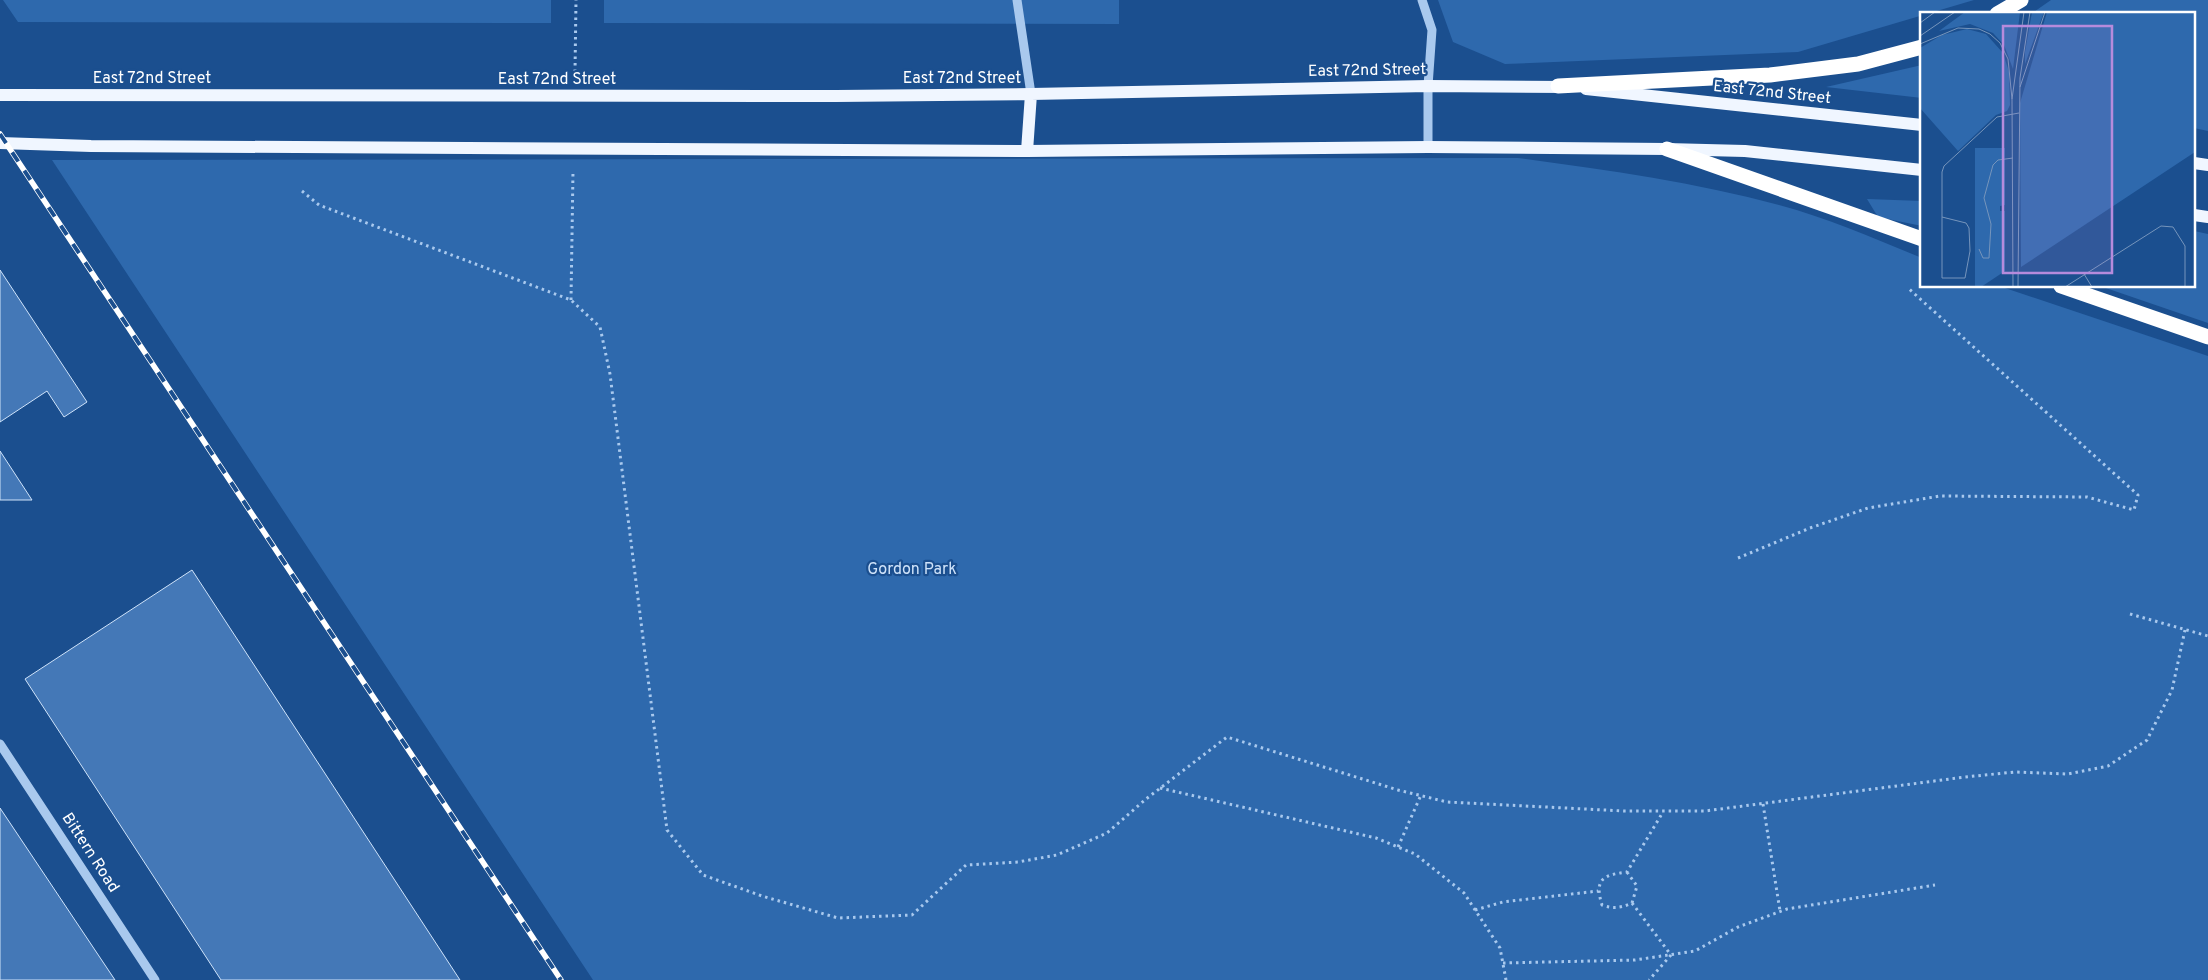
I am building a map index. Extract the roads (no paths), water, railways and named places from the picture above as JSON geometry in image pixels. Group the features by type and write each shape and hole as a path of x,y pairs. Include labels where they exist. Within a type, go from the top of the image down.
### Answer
{"highway":[{"path":"2000,12 2021,0"},
{"path":"1558,86 1770,75 1858,64 1920,48"},
{"path":"1668,150 1920,238"},
{"path":"2067,288 2208,337"}],"main road":[{"name":"East 72nd Street","path":"0,95 555,97 1031,94 1428,86 1558,86 1920,125"},
{"path":"1027,151 1031,94"},
{"path":"0,143 101,146 1027,151 1428,147 1745,151 1920,170"}],"street":[{"path":"1017,0 1031,94"},
{"path":"1422,0 1432,30 1428,86 1428,147"},
{"name":"Bittern Road","path":"0,744 155,980"}],"railway":[{"path":"0,134 561,980"}],"park label":[{"name":"Gordon Park","path":"912,570"}]}
